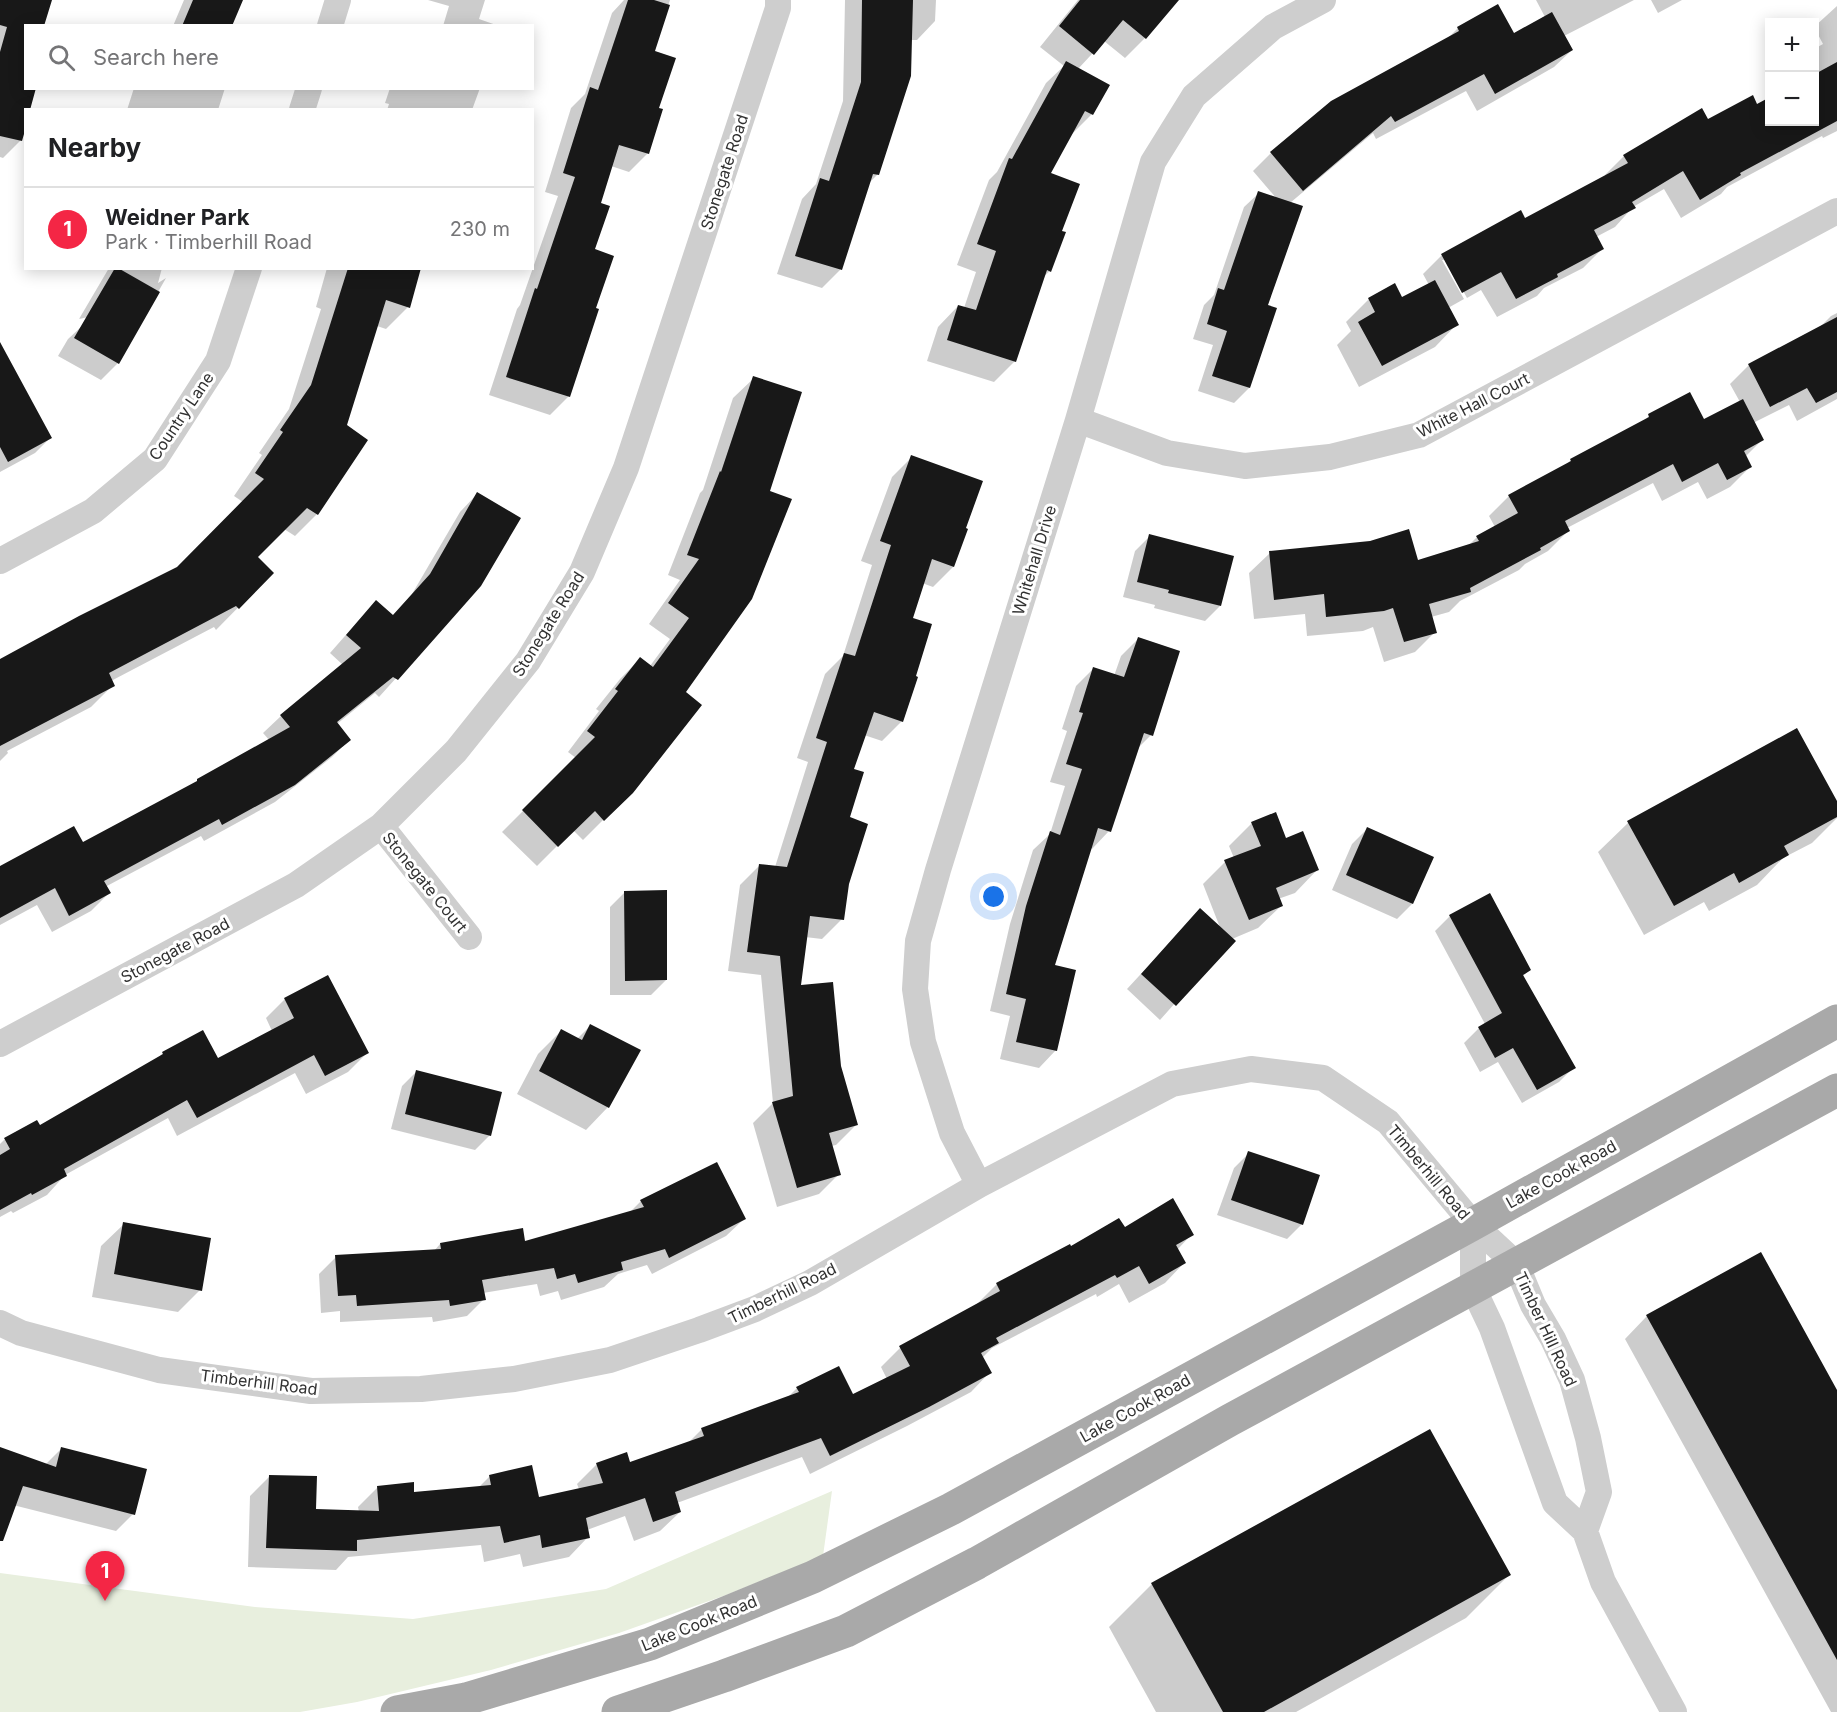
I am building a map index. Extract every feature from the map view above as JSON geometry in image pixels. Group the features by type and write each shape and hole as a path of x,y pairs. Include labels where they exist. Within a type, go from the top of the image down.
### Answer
{"main road":[{"name":"Lake Cook Road","path":"397,1712 466,1699 650,1644 813,1577 951,1509 1473,1224 1837,1021"},
{"path":"618,1712 846,1631 977,1563 1230,1420 1837,1090"}],"street":[{"path":"331,24 338,0"},
{"name":"Stonegate Road","path":"0,1044 296,885 381,826 456,751 528,662 582,572 626,468 778,8 778,0"},
{"name":"Whitehall Drive","path":"979,1185 952,1133 923,1042 915,989 918,941 938,870 1078,420 1153,162 1194,96 1273,27 1323,0"},
{"path":"303,108 308,90"},
{"name":"White Hall Court","path":"1078,420 1167,453 1245,466 1330,457 1419,435 1837,211"},
{"name":"Country Lane","path":"0,561 93,511 155,459 218,361 248,270"},
{"name":"Stonegate Court","path":"381,826 469,937"},
{"name":"Timberhill Road","path":"0,1323 21,1333 159,1370 311,1391 421,1389 514,1379 610,1360 755,1309 810,1283 979,1185 1172,1084 1251,1069 1323,1078 1388,1122 1473,1224"},
{"path":"1473,1224 1473,1288 1492,1328 1555,1503 1585,1531 1603,1582 1674,1712"},
{"name":"Timber Hill Road","path":"1473,1224 1516,1264 1533,1305 1553,1339 1572,1380 1588,1438 1599,1492 1585,1531"}],"green space":[{"path":"832,1491 823,1556 726,1595 619,1633 491,1670 357,1702 300,1712 0,1712 0,1573 255,1607 413,1619 606,1589"}],"building":[{"path":"0,0 52,0 45,24 24,24 24,90 35,90 31,108 24,108 22,141 0,136 0,52 7,27 0,25"},
{"path":"193,0 243,0 233,24 183,24"},
{"path":"628,0 654,0 670,5 655,51 676,58 659,108 663,109 649,154 619,145 601,203 610,206 595,249 614,256 570,397 506,377 575,177 563,173 590,87 598,90"},
{"path":"862,0 913,0 911,76 879,175 873,174 842,270 795,256 820,178 829,181 861,82"},
{"path":"1080,0 1179,0 1146,39 1123,20 1094,55 1059,26"},
{"path":"1498,4 1514,33 1552,12 1573,50 1495,94 1484,74 1395,122 1391,116 1303,191 1270,152 1331,101 1459,31 1457,27"},
{"path":"1066,61 1110,85 1093,115 1085,111 1051,173 1080,184 1062,231 1066,232 1051,272 1047,270 1016,362 947,340 958,305 976,310 996,251 977,244 1009,158 1012,159"},
{"path":"1837,62 1837,121 1740,173 1741,175 1700,200 1683,171 1632,202 1636,208 1594,230 1604,249 1516,299 1501,272 1462,293 1441,254 1521,210 1525,218 1628,163 1623,155 1702,108 1708,119 1753,95 1757,104 1765,100 1765,126 1819,126 1819,72"},
{"path":"1258,191 1303,206 1268,305 1277,308 1250,388 1212,376 1227,331 1207,324 1218,288 1224,290"},
{"path":"114,270 122,270 160,292 119,364 74,338"},
{"path":"347,270 420,270 410,308 386,300 347,425 368,440 318,515 307,508 258,557 274,573 239,609 236,606 109,673 115,686 0,746 0,659 177,567 264,479 255,473 283,432 280,430 311,385"},
{"path":"1435,280 1459,325 1382,366 1358,322 1375,312 1368,298 1395,283 1402,297"},
{"path":"1837,317 1837,392 1816,403 1807,388 1770,407 1748,364"},
{"path":"0,342 52,438 8,462 0,447"},
{"path":"753,376 802,392 770,491 792,499 752,599 686,692 702,705 633,793 604,821 595,811 558,847 522,810 595,737 587,731 618,691 615,689 640,657 653,667 689,618 668,603 699,559 687,555 721,472"},
{"path":"1690,392 1704,419 1743,399 1764,440 1744,451 1752,467 1727,480 1718,463 1682,482 1673,464 1565,521 1570,531 1540,548 1541,550 1470,588 1471,592 1429,604 1437,633 1404,642 1393,608 1326,617 1324,594 1274,600 1269,551 1370,541 1409,529 1418,560 1479,541 1476,536 1518,513 1508,495"},
{"path":"911,455 983,481 954,567 932,559 913,618 932,624 903,722 874,712 854,769 864,772 850,817 868,824 849,884 844,920 810,916 801,985 833,982 841,1066 858,1125 829,1133 841,1175 797,1188 772,1102 793,1096 780,956 747,952 759,864 787,867 827,742 816,738 844,653 855,656 891,545 880,541"},
{"path":"477,492 521,518 481,586 398,680 393,677 337,722 351,740 295,785 222,825 219,819 104,881 111,893 69,916 55,888 0,918 0,866 74,826 83,842 197,781 290,727 280,715 361,648 346,635 376,600 393,615 430,574"},
{"path":"1149,534 1234,556 1221,606 1168,593 1169,590 1137,582"},
{"path":"1138,637 1180,651 1153,736 1144,733 1111,832 1098,828 1055,965 1076,970 1057,1051 1016,1042 1026,999 1006,994 1026,906 1050,831 1060,835 1082,769 1066,764 1083,713 1079,712 1093,667 1124,677"},
{"path":"1797,728 1837,801 1837,817 1784,846 1789,855 1739,883 1734,873 1674,906 1627,821"},
{"path":"1276,812 1286,838 1303,831 1319,870 1276,888 1283,906 1249,920 1224,860 1261,846 1251,822"},
{"path":"1367,827 1434,857 1413,904 1346,875"},
{"path":"667,890 667,980 625,981 624,891"},
{"path":"1490,893 1531,970 1523,975 1576,1068 1537,1090 1513,1048 1495,1058 1478,1027 1502,1013 1449,915"},
{"path":"1200,908 1236,941 1176,1006 1141,974"},
{"path":"328,975 369,1053 325,1076 314,1055 197,1118 187,1100 64,1169 67,1176 0,1210 0,1155 10,1149 4,1138 37,1120 40,1125 203,1030 218,1058 294,1018 284,998"},
{"path":"590,1024 641,1050 609,1108 539,1071 561,1029 582,1040"},
{"path":"416,1070 502,1092 491,1136 405,1114"},
{"path":"1248,1151 1320,1175 1303,1225 1231,1200"},
{"path":"717,1162 746,1219 669,1258 665,1249 621,1262 623,1270 578,1283 575,1274 557,1279 554,1268 482,1280 486,1300 450,1306 449,1300 357,1306 356,1295 338,1296 335,1255 441,1249 440,1243 523,1228 525,1241 644,1207 640,1200"},
{"path":"1173,1198 1194,1235 1176,1245 1186,1263 1149,1284 1139,1266 1117,1278 1115,1275 996,1338 999,1343 981,1353 992,1373 830,1456 821,1438 675,1492 681,1512 653,1522 645,1498 586,1518 590,1538 542,1548 540,1535 504,1543 500,1526 357,1540 357,1551 266,1548 269,1475 317,1476 316,1509 379,1511 377,1486 414,1482 414,1492 491,1485 489,1475 532,1465 539,1497 603,1483 596,1463 627,1452 630,1462 704,1436 701,1428 799,1392 796,1387 839,1366 853,1394 910,1366 899,1346 1000,1291 996,1283 1070,1244 1071,1246 1119,1218 1125,1227"},
{"path":"123,1222 211,1238 202,1291 114,1274"},
{"path":"1761,1252 1837,1390 1837,1660 1646,1315"},
{"path":"1430,1429 1511,1575 1264,1712 1223,1712 1151,1583"},
{"path":"0,1447 56,1467 61,1447 147,1469 135,1515 23,1486 3,1541 0,1541"}],"place":[{"name":"Weidner Park","path":"105,1601"}]}
